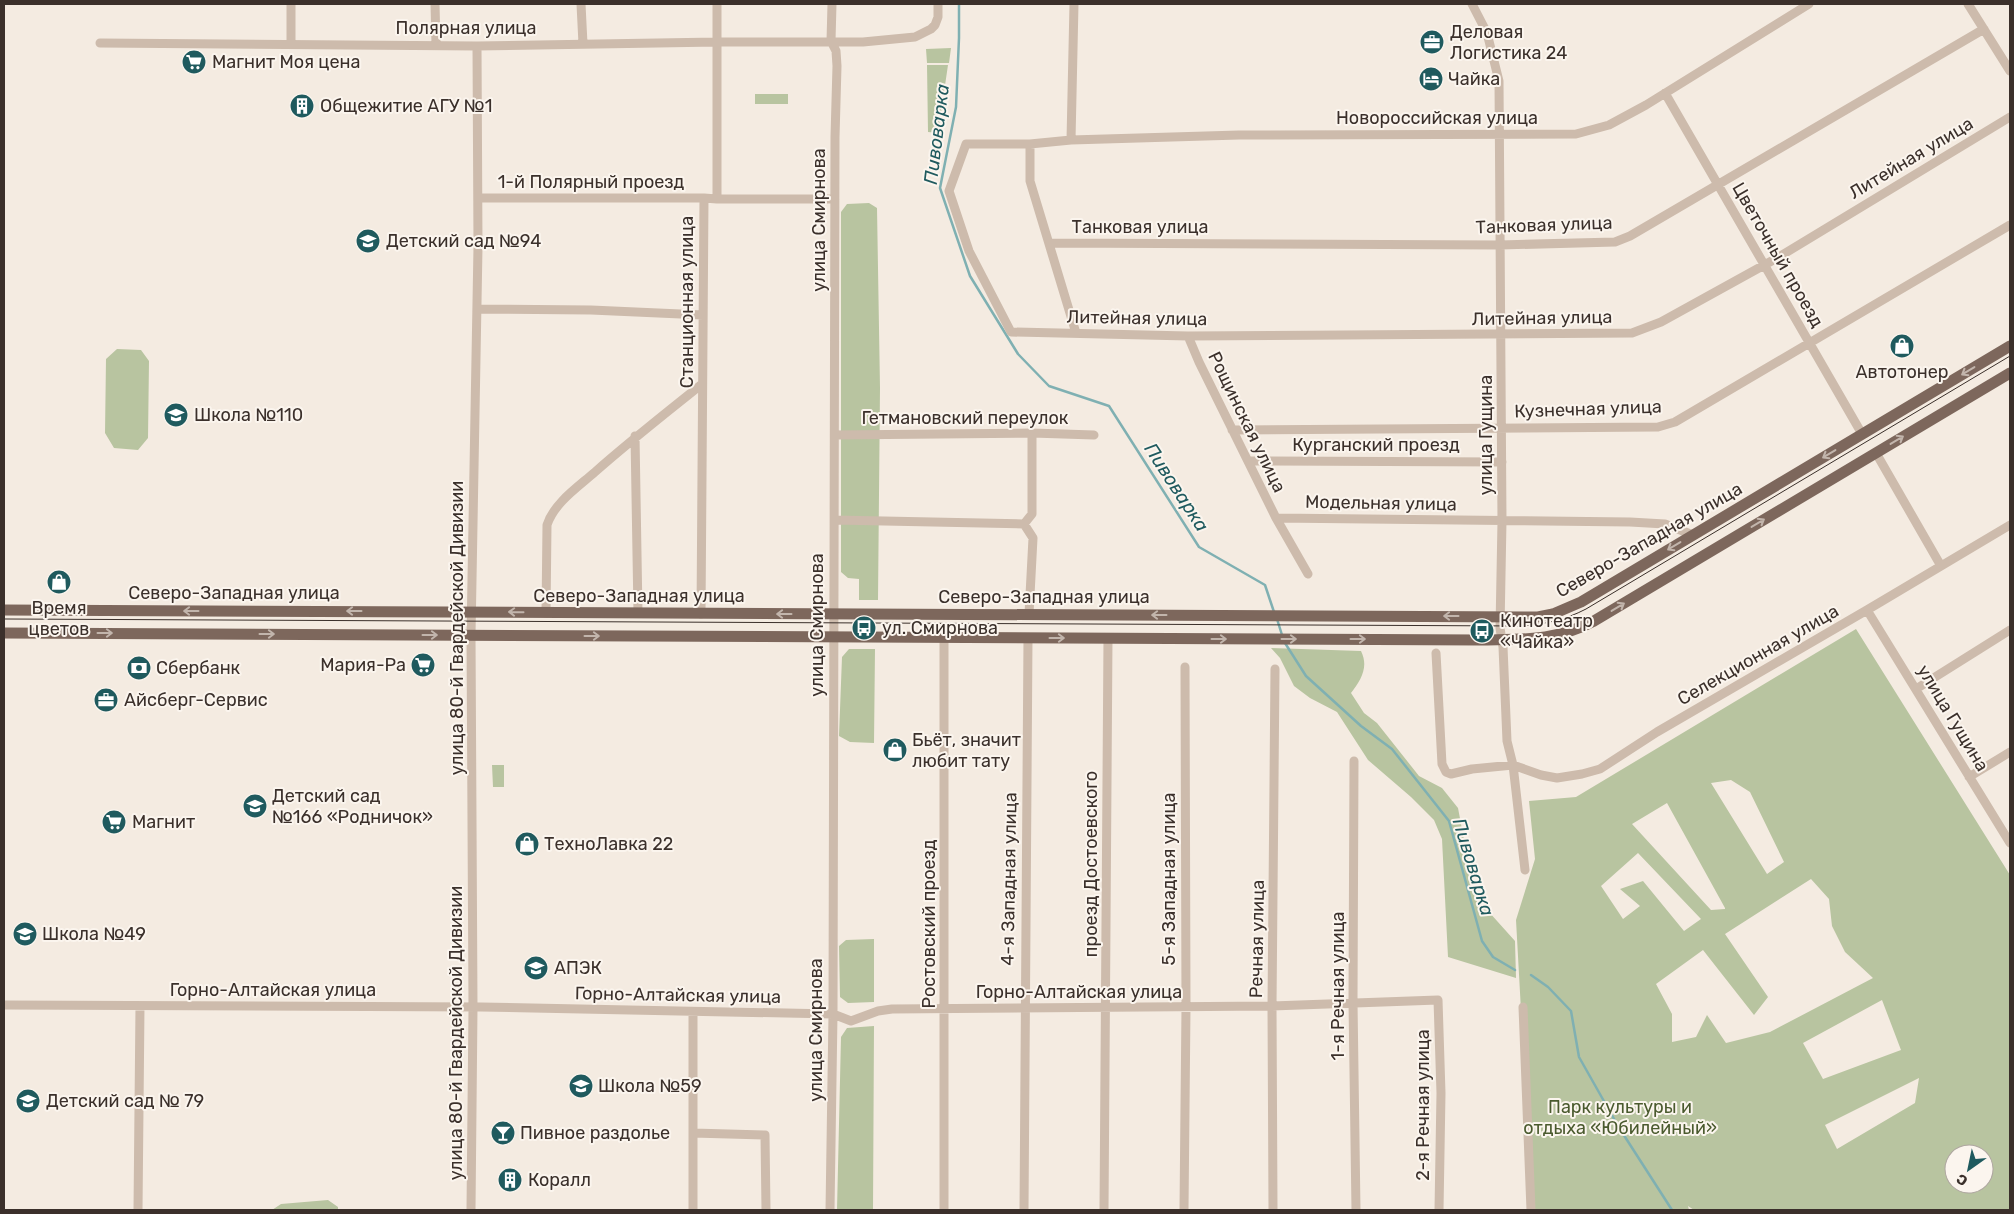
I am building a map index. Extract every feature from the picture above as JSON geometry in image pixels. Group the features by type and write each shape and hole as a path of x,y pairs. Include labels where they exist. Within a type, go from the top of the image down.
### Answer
{"main road":[{"name":"Северо-Западная улица","path":"4,610 1538,617 1568,609 2010,346"},
{"path":"4,633 1268,639 1545,638 1579,629 2010,373"}],"street":[{"path":"291,4 291,43"},
{"path":"435,4 436,45"},
{"path":"581,4 583,44"},
{"name":"Станционная улица","path":"701,614 704,198 717,199 717,4"},
{"name":"улица Смирнова","path":"830,1210 833,1014 832,614 835,520 837,66 836,51 831,41 832,4"},
{"name":"Полярная улица","path":"100,43 291,43 477,46 717,42 863,42 915,37 931,29 938,17 938,4"},
{"path":"1071,140 1074,4"},
{"name":"улица Гущина","path":"1472,4 1487,33 1499,81 1502,335 1500,617 1507,741 1513,765 1525,870"},
{"name":"Новороссийская улица","path":"1030,144 1071,140 1345,134 1499,136 1576,134 1609,125 1665,93 1809,4"},
{"path":"1968,4 2010,71"},
{"name":"Танковая улица","path":"1049,242 1500,245 1615,242 1630,236 1984,29"},
{"name":"улица 80-й Гвардейской Дивизии","path":"471,1210 473,1007 471,635 477,309 477,46"},
{"name":"Цветочный проезд","path":"1665,93 1766,264 1862,434"},
{"name":"Литейная улица","path":"1030,144 966,144 949,191 969,251 1011,332 1188,336 1632,334 1661,322 1766,264 2010,117"},
{"path":"1030,144 1030,181 1076,333"},
{"name":"1-й Полярный проезд","path":"478,198 704,198"},
{"path":"717,199 835,199"},
{"name":"Кузнечная улица","path":"1232,430 1658,427 1675,422 2010,224"},
{"path":"477,309 591,310 703,315"},
{"name":"Рощинская улица","path":"1188,336 1276,518 1308,574"},
{"path":"546,612 547,525 550,516 572,492 635,436 702,384"},
{"path":"1024,524 1032,514 1032,433"},
{"name":"Гетмановский переулок","path":"835,435 1032,433 1094,435"},
{"path":"635,436 638,614"},
{"path":"1876,453 1941,566"},
{"name":"Курганский проезд","path":"1249,461 1502,462"},
{"name":"Модельная улица","path":"1276,518 1630,522 1665,524 1693,535"},
{"path":"835,520 1024,524"},
{"path":"1024,524 1033,538 1029,614"},
{"name":"Селекционная улица","path":"1513,765 1541,775 1557,778 1600,769 1657,732 2010,524"},
{"name":"улица Гущина","path":"1867,610 2010,843"},
{"path":"1916,689 2010,630"},
{"name":"Ростовский проезд","path":"944,637 946,1010 944,1210"},
{"name":"4-я Западная улица","path":"1024,1210 1028,638"},
{"name":"проезд Достоевского","path":"1104,1210 1108,638"},
{"path":"1436,653 1442,764 1446,772 1451,774 1472,769 1513,765"},
{"name":"5-я Западная улица","path":"1184,1210 1186,1007 1185,667"},
{"name":"Речная улица","path":"1273,1210 1272,1006 1275,669"},
{"path":"1969,777 2010,752"},
{"name":"1-я Речная улица","path":"1354,761 1353,1002 1356,1210"},
{"name":"Горно-Алтайская улица","path":"4,1005 473,1007 833,1014 851,1021 878,1011 892,1009 946,1010 1024,1006 1272,1006 1438,1000"},
{"name":"2-я Речная улица","path":"1438,1000 1441,1093 1439,1210"},
{"path":"138,1210 140,1006"},
{"path":"1523,1006 1531,1210"},
{"path":"693,1012 693,1210"},
{"path":"693,1133 765,1135 766,1210"}],"green space":[{"path":"951,48 949,63 927,63 926,49"},
{"path":"927,65 948,65 938,133 928,132"},
{"path":"755,94 788,94 788,104 755,104"},
{"path":"869,203 877,208 880,388 878,600 859,600 859,579 848,578 841,572 841,212 847,204"},
{"path":"117,349 141,350 149,361 148,438 138,450 114,448 105,433 106,359"},
{"name":"Парк культуры и отдыха «Юбилейный»","path":"1856,629 2010,875 2010,1210 1694,1210 1688,1206 1689,1210 1532,1210 1516,920 1535,859 1529,801 1576,797","holes":["1731,780 1750,792 1784,862 1767,874 1711,783","1667,803 1725,909 1711,910 1632,824","1638,853 1701,919 1684,931 1643,881 1620,889 1640,906 1623,919 1601,886","1811,879 1829,899 1832,926 1845,952 1873,978 1770,1032 1726,1043 1707,1015 1696,1037 1672,1042 1672,1014 1656,984 1703,950 1754,1015 1768,997 1725,934","1882,1000 1901,1050 1823,1079 1803,1043","1919,1078 1915,1103 1837,1149 1825,1125"]},
{"path":"1271,648 1361,651 1364,662 1363,673 1351,693 1364,713 1377,723 1419,776 1442,788 1458,808 1472,882 1480,902 1515,941 1516,978 1448,957 1442,839 1434,820 1411,797 1368,760 1337,712 1310,698 1294,686 1280,658"},
{"path":"849,649 875,649 874,743 850,742 839,736 842,657"},
{"path":"492,765 504,765 504,787 493,787"},
{"path":"874,939 874,1002 848,1003 840,997 839,946 846,940"},
{"path":"874,1026 873,1210 837,1210 841,1037 847,1028"},
{"path":"328,1200 338,1207 338,1210 272,1210 281,1204"}],"waterway":[{"name":"Пивоварка","path":"959,4 956,107 940,188 970,276 1018,354 1049,386 1109,406 1199,547 1265,585 1274,612"},
{"name":"Пивоварка","path":"1277,619 1282,635"},
{"name":"Пивоварка","path":"1285,643 1306,676 1361,726 1392,749 1449,821 1482,941 1493,957 1515,970"},
{"name":"Пивоварка","path":"1531,975 1548,987 1571,1011 1579,1057 1618,1126 1672,1210"}],"tram line":[{"path":"4,619 1522,626 1547,623 1563,619 1586,609 2010,356"}],"place":[{"name":"Деловая Логистика 24","path":"1432,42"},
{"name":"Магнит Моя цена","path":"194,62"},
{"name":"Чайка","path":"1431,79"},
{"name":"Общежитие АГУ №1","path":"302,106"},
{"name":"Детский сад №94","path":"368,241"},
{"name":"Автотонер","path":"1902,346"},
{"name":"Школа №110","path":"176,415"},
{"name":"Время цветов","path":"59,582"},
{"name":"ул. Смирнова","path":"864,628"},
{"name":"Кинотеатр «Чайка»","path":"1482,631"},
{"name":"Мария-Ра","path":"423,665"},
{"name":"Сбербанк","path":"139,668"},
{"name":"Айсберг-Сервис","path":"106,700"},
{"name":"Бьёт, значит любит тату","path":"895,750"},
{"name":"Детский сад №166 «Родничок»","path":"255,806"},
{"name":"Магнит","path":"114,822"},
{"name":"ТехноЛавка 22","path":"527,844"},
{"name":"Школа №49","path":"25,934"},
{"name":"АПЭК","path":"536,968"},
{"name":"Школа №59","path":"581,1086"},
{"name":"Детский сад № 79","path":"28,1101"},
{"name":"Пивное раздолье","path":"503,1133"},
{"name":"Коралл","path":"510,1180"}]}
